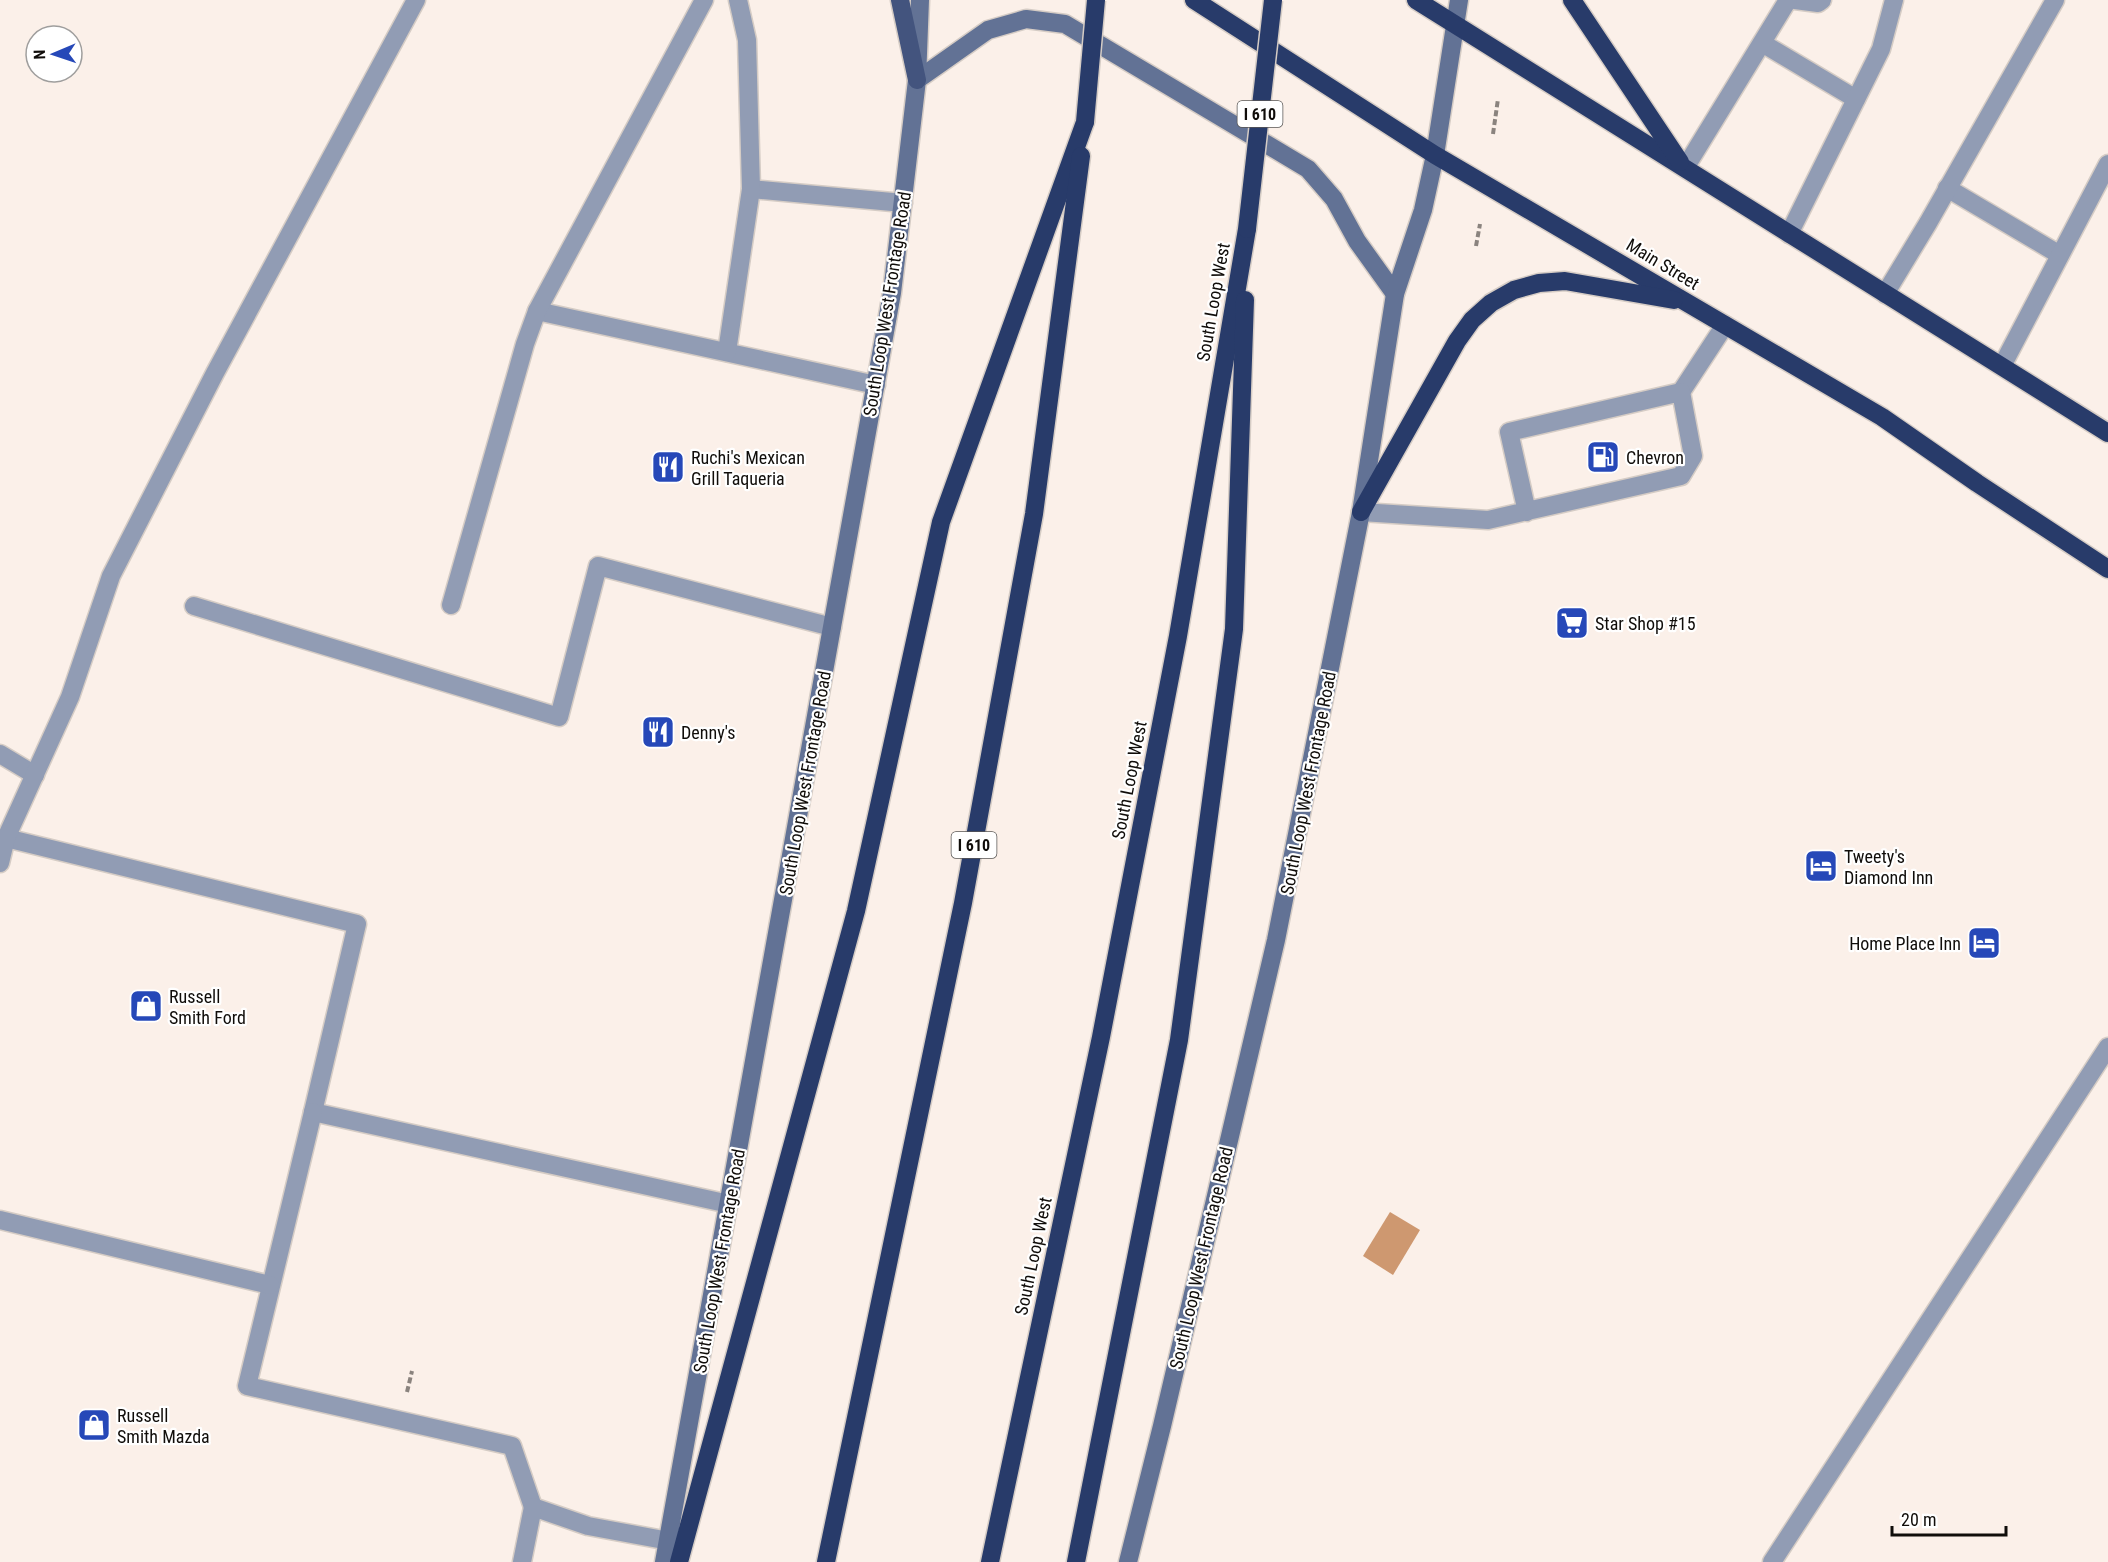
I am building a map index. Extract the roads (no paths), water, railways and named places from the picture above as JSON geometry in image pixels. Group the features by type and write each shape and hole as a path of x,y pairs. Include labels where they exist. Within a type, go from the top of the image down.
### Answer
{"highway":[{"name":"I 610","path":"826,1562 963,903 1032,525 1085,122 1096,0"},
{"name":"Main Street","path":"1194,0 1435,155 1882,417 2108,569"},
{"name":"South Loop West","path":"990,1562 1101,1037 1172,671 1247,229 1272,0"},
{"path":"1416,0 2108,433"},
{"path":"1572,0 1684,168"},
{"path":"679,1562 856,910 940,522 1085,122"},
{"path":"1076,1562 1179,1041 1234,629 1247,229"},
{"path":"1361,512 1457,341 1472,320 1491,303 1514,290 1539,283 1565,281 1687,303"}],"main road":[{"path":"900,0 917,80 988,30 1026,19 1065,24 1308,169 1334,199 1357,241 1395,294"},
{"name":"South Loop West Frontage Road","path":"664,1562 892,293 917,80 920,0"},
{"name":"South Loop West Frontage Road","path":"1128,1562 1276,940 1361,512 1395,294 1423,210 1435,155 1459,0"}],"lane":[{"path":"0,863 6,838 70,697 111,576 215,373 416,0"},
{"path":"451,605 525,344 537,311 704,0"},
{"path":"727,352 751,189 747,40 738,0"},
{"path":"1684,168 1788,0"},
{"path":"1795,0 1818,3 1822,0"},
{"path":"1789,234 1881,49 1894,0"},
{"path":"1885,294 2055,0"},
{"path":"1762,43 1856,99"},
{"path":"2002,366 2108,164"},
{"path":"1947,188 2060,255"},
{"path":"751,189 903,203"},
{"path":"537,311 876,385"},
{"path":"1527,512 1509,432 1681,392 1725,325"},
{"path":"1361,512 1488,520 1681,476 1693,456 1681,392"},
{"path":"194,606 559,717 598,566 832,627"},
{"path":"0,754 35,775"},
{"path":"6,838 357,924 247,1386 512,1446 533,1507 522,1562"},
{"path":"1772,1562 2108,1047"},
{"path":"313,1112 729,1204"},
{"path":"0,1220 270,1285"},
{"path":"533,1507 588,1526 669,1541"}],"place":[{"name":"Chevron","path":"1603,457"},
{"name":"Ruchi's Mexican Grill Taqueria","path":"668,467"},
{"name":"Star Shop #15","path":"1572,623"},
{"name":"Denny's","path":"658,732"},
{"name":"Tweety's Diamond Inn","path":"1821,866"},
{"name":"Home Place Inn","path":"1984,943"},
{"name":"Russell Smith Ford","path":"146,1006"},
{"name":"Russell Smith Mazda","path":"94,1425"}]}
